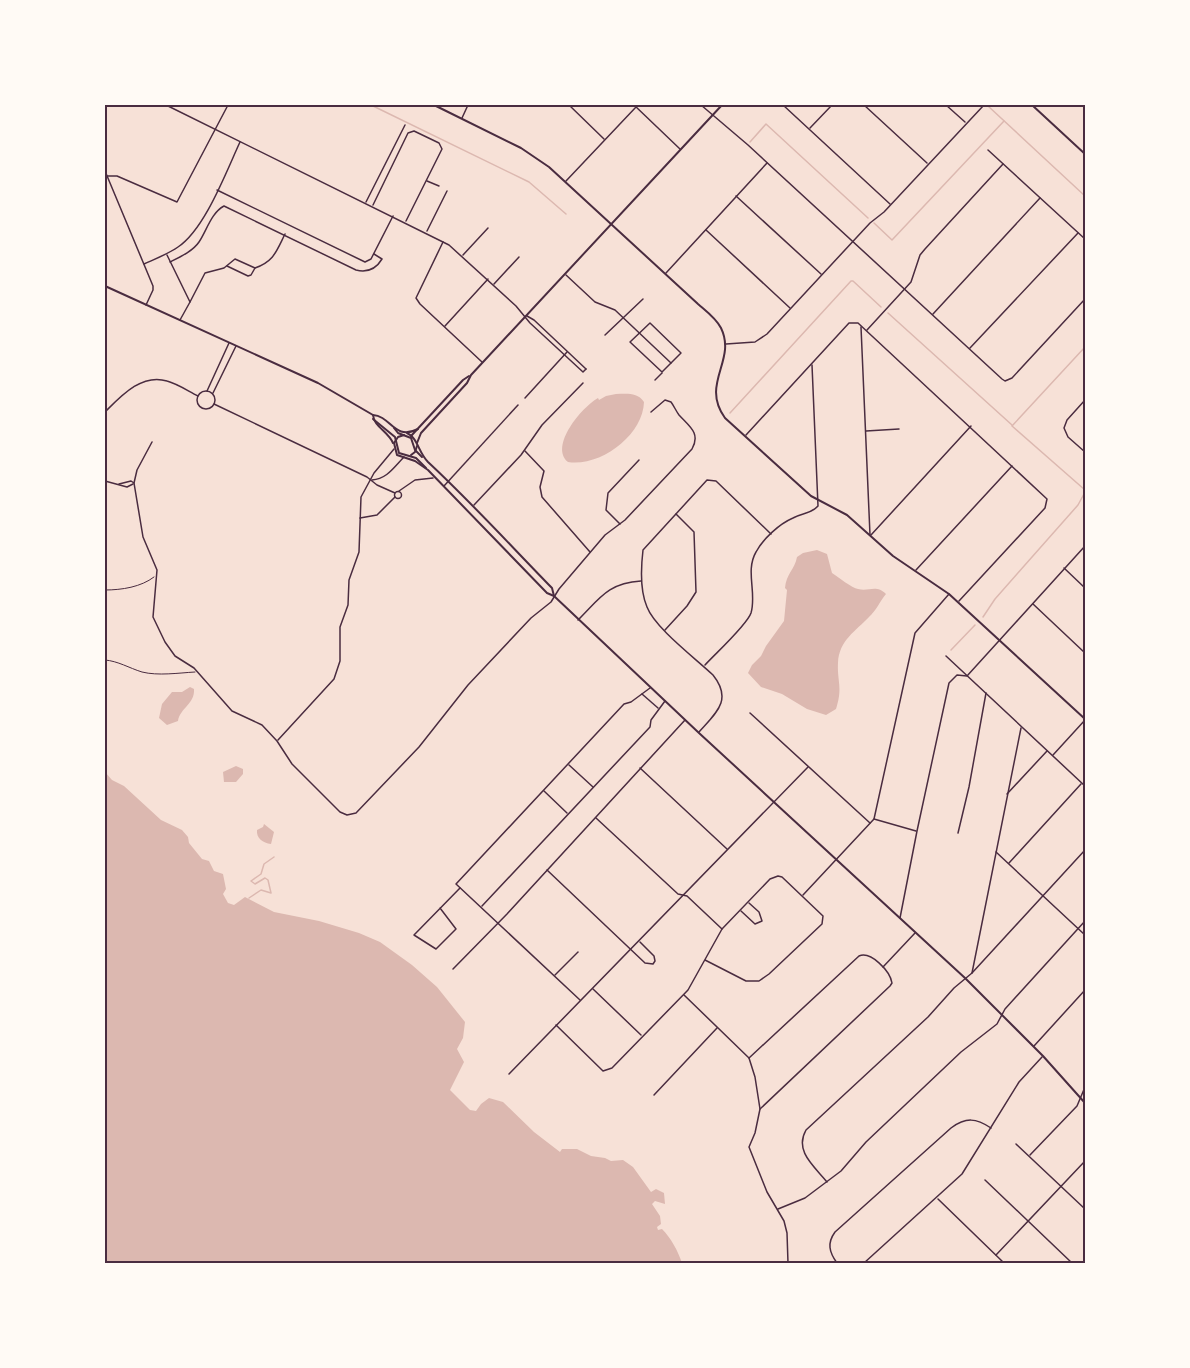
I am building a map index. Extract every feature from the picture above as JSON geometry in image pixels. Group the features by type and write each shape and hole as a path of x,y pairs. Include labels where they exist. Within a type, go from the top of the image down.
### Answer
{"main road":[{"path":"434,105 529,152 566,182 666,273 718,323 726,344 716,383 716,397 725,418 799,486 817,500 847,515 893,556 959,602 1085,720"},
{"path":"722,105 471,375 463,380 418,429 410,435 396,439 394,448 397,455 415,461 428,470 547,593 554,596 650,688 965,978 1034,1046 1085,1103"},
{"path":"1032,105 1085,154"},
{"path":"105,286 338,393 373,415 378,415 404,435"},
{"path":"406,457 415,451 420,434 467,383 471,375"},
{"path":"373,415 373,419 394,443"},
{"path":"373,419 396,439 398,451 406,457"},
{"path":"394,428 410,435 422,457"},
{"path":"410,435 418,429"},
{"path":"410,435 415,451 474,506 552,588 554,596"},
{"path":"507,551 512,547"}],"street":[{"path":"105,110 107,105"},
{"path":"167,105 443,241 488,279 564,355 583,372 586,369 534,320 526,316"},
{"path":"107,176 117,176 175,203 179,201 228,105"},
{"path":"462,118 468,105"},
{"path":"568,105 605,140"},
{"path":"701,105 767,162 1005,381 1012,378 1085,299"},
{"path":"783,105 890,205"},
{"path":"809,129 832,105"},
{"path":"864,105 928,164"},
{"path":"946,105 966,123"},
{"path":"726,344 748,343 761,338 984,105"},
{"path":"566,182 635,106 680,149"},
{"path":"366,203 405,125"},
{"path":"372,206 410,131 441,146 442,149 406,222"},
{"path":"144,264 178,247 193,233 217,190 240,141"},
{"path":"988,150 1085,239"},
{"path":"666,273 767,162"},
{"path":"866,330 911,282 920,255 1004,164"},
{"path":"105,171 153,286 146,305"},
{"path":"427,180 439,186"},
{"path":"217,190 361,261 369,261 374,254 393,216"},
{"path":"426,232 447,191"},
{"path":"736,196 822,274"},
{"path":"933,315 1040,198"},
{"path":"170,262 197,244 208,223 224,206 362,271 372,270 380,262 382,259 374,254"},
{"path":"462,256 488,228"},
{"path":"706,230 791,308"},
{"path":"970,349 1078,232"},
{"path":"227,266 248,276 251,275 255,268 271,260 285,234"},
{"path":"443,241 416,298 483,362"},
{"path":"166,254 190,302"},
{"path":"493,284 519,257"},
{"path":"180,320 205,273 227,266 232,260 238,258 255,268"},
{"path":"565,274 595,302 611,307 671,363"},
{"path":"444,327 488,279"},
{"path":"605,335 643,299"},
{"path":"746,436 849,323 856,322 971,426 1045,496 1047,501 1045,508 959,602"},
{"path":"655,380 681,352 650,323 630,342 662,372"},
{"path":"861,326 870,536"},
{"path":"207,391 230,343"},
{"path":"214,404 212,394 236,346"},
{"path":"525,398 568,351"},
{"path":"704,666 749,618 752,605 751,569 756,551 788,520 814,510 818,506 812,364"},
{"path":"216,372 222,375"},
{"path":"105,412 133,387 149,380 168,381 198,396"},
{"path":"474,506 525,450 542,425 583,383"},
{"path":"212,394 207,391 201,392 198,396 198,405 208,409 214,404"},
{"path":"152,442 137,470 134,483 143,537 157,570 153,607 155,623 171,651 197,671 232,711 261,723 291,762 323,796 344,814 354,814 420,747 468,685 528,620 550,602 605,535 621,524 695,444 696,438 692,427 678,414 671,402 665,400 651,412"},
{"path":"1085,400 1067,420 1064,428 1068,437 1085,452"},
{"path":"214,404 347,467 395,493"},
{"path":"444,486 518,405"},
{"path":"870,536 971,426"},
{"path":"865,431 899,429"},
{"path":"277,741 334,679 338,670 340,627 348,605 350,574 359,552 361,497 378,468 394,448"},
{"path":"525,450 544,471 540,487 542,498 590,552"},
{"path":"371,480 379,480 406,457"},
{"path":"621,524 606,510 606,496 639,460"},
{"path":"916,571 1012,465"},
{"path":"395,493 415,480 435,477"},
{"path":"699,733 718,710 723,694 718,681 665,630 647,608 642,580 643,550 707,480 716,481 771,534"},
{"path":"105,481 127,487 134,483"},
{"path":"118,485 127,482 134,483"},
{"path":"359,518 377,515 395,497 401,497 399,491"},
{"path":"665,630 692,599 697,585 694,532 675,513"},
{"path":"967,676 1085,546"},
{"path":"1064,568 1085,588"},
{"path":"578,620 620,583 642,580"},
{"path":"803,895 874,819 915,633 949,594"},
{"path":"1033,604 1085,653"},
{"path":"946,656 1085,786"},
{"path":"900,919 949,683 957,675 967,676"},
{"path":"580,1000 456,884 624,704 650,688"},
{"path":"958,833 986,693"},
{"path":"642,694 659,709"},
{"path":"481,907 650,727 651,720 665,701"},
{"path":"750,713 870,824"},
{"path":"453,969 685,720"},
{"path":"1052,756 1085,720"},
{"path":"972,973 1021,728"},
{"path":"1007,795 1047,751"},
{"path":"568,764 593,788"},
{"path":"509,1074 808,767"},
{"path":"640,768 728,849"},
{"path":"1009,863 1082,783"},
{"path":"543,791 568,814"},
{"path":"596,817 678,894 687,896 722,929"},
{"path":"874,819 917,831"},
{"path":"827,1182 805,1155 802,1142 806,1130 972,973 1085,850"},
{"path":"995,851 1085,935"},
{"path":"547,870 645,963 650,965 654,963 654,956 639,941"},
{"path":"556,1025 603,1071 612,1068 683,995 722,929 770,879 782,877 822,913 824,919 822,924 765,978 759,981 746,981 705,960"},
{"path":"440,908 456,929 436,950 414,935 460,887"},
{"path":"740,911 755,924 762,921 759,912 748,902"},
{"path":"778,1209 805,1198 841,1171 866,1142 961,1052 997,1024 1002,1014 1085,921"},
{"path":"882,967 915,933"},
{"path":"554,976 578,952"},
{"path":"749,1058 859,956 867,954 892,979 890,986 759,1109"},
{"path":"592,988 642,1036"},
{"path":"1034,1046 1085,990"},
{"path":"683,995 749,1058 755,1077 759,1109 755,1133 749,1147 787,1233 788,1263"},
{"path":"654,1095 718,1027"},
{"path":"864,1263 962,1174 1019,1082 1043,1056"},
{"path":"1029,1156 1077,1106 1085,1087"},
{"path":"837,1263 829,1248 831,1237 835,1232 951,1128 964,1120 971,1119 980,1120 991,1128"},
{"path":"1016,1144 1085,1209"},
{"path":"996,1255 1085,1161"},
{"path":"985,1180 1072,1263"},
{"path":"937,1198 1004,1263"}],"lane":[{"path":"105,590 135,586 146,583 157,576"},
{"path":"105,660 154,674 197,671"}],"shaded area":[{"path":"616,394 635,395 644,402 642,414 636,426 628,437 606,454 581,462 568,462 563,455 562,447 576,418 598,398 599,400"},
{"path":"817,550 827,554 832,573 849,585 862,590 879,589 886,594 874,612 841,648 838,663 838,701 836,709 826,715 807,709 782,694 761,687 748,673 784,621 786,583 797,557"},
{"path":"190,687 194,689 194,694 190,702 178,721 167,725 159,718 162,704 172,692 182,692"},
{"path":"236,766 243,769 243,774 236,782 224,782 223,772"},
{"path":"105,772 161,820 182,830 202,859 209,861 214,871 223,874 226,889 223,894 228,903 234,905 245,897 274,912 319,921 359,933 380,942 412,965 437,987 465,1022 463,1038 457,1049 464,1062 450,1090 470,1110 476,1111 489,1098 503,1102 534,1132 560,1152 562,1149 577,1149 591,1156 611,1161 623,1160 633,1167 651,1192 656,1189 664,1193 665,1204 655,1201 652,1204 660,1216 661,1224 657,1227 658,1230 662,1229 671,1241 682,1263 105,1263"},
{"path":"264,824 274,832 271,844 259,838 257,830"}],"waterway":[{"path":"371,105 529,182 566,214"},
{"path":"988,106 1085,196"},
{"path":"874,223 892,240 1004,121"},
{"path":"750,142 766,124 868,218"},
{"path":"730,413 851,281 881,307"},
{"path":"888,313 1012,425"},
{"path":"1085,347 1012,426 1085,490"},
{"path":"983,617 995,599 1078,505 1085,492"},
{"path":"951,650 975,625"},
{"path":"249,898 261,890 271,893 268,880 265,878 255,884 251,881 261,874 264,864 274,857"}]}
